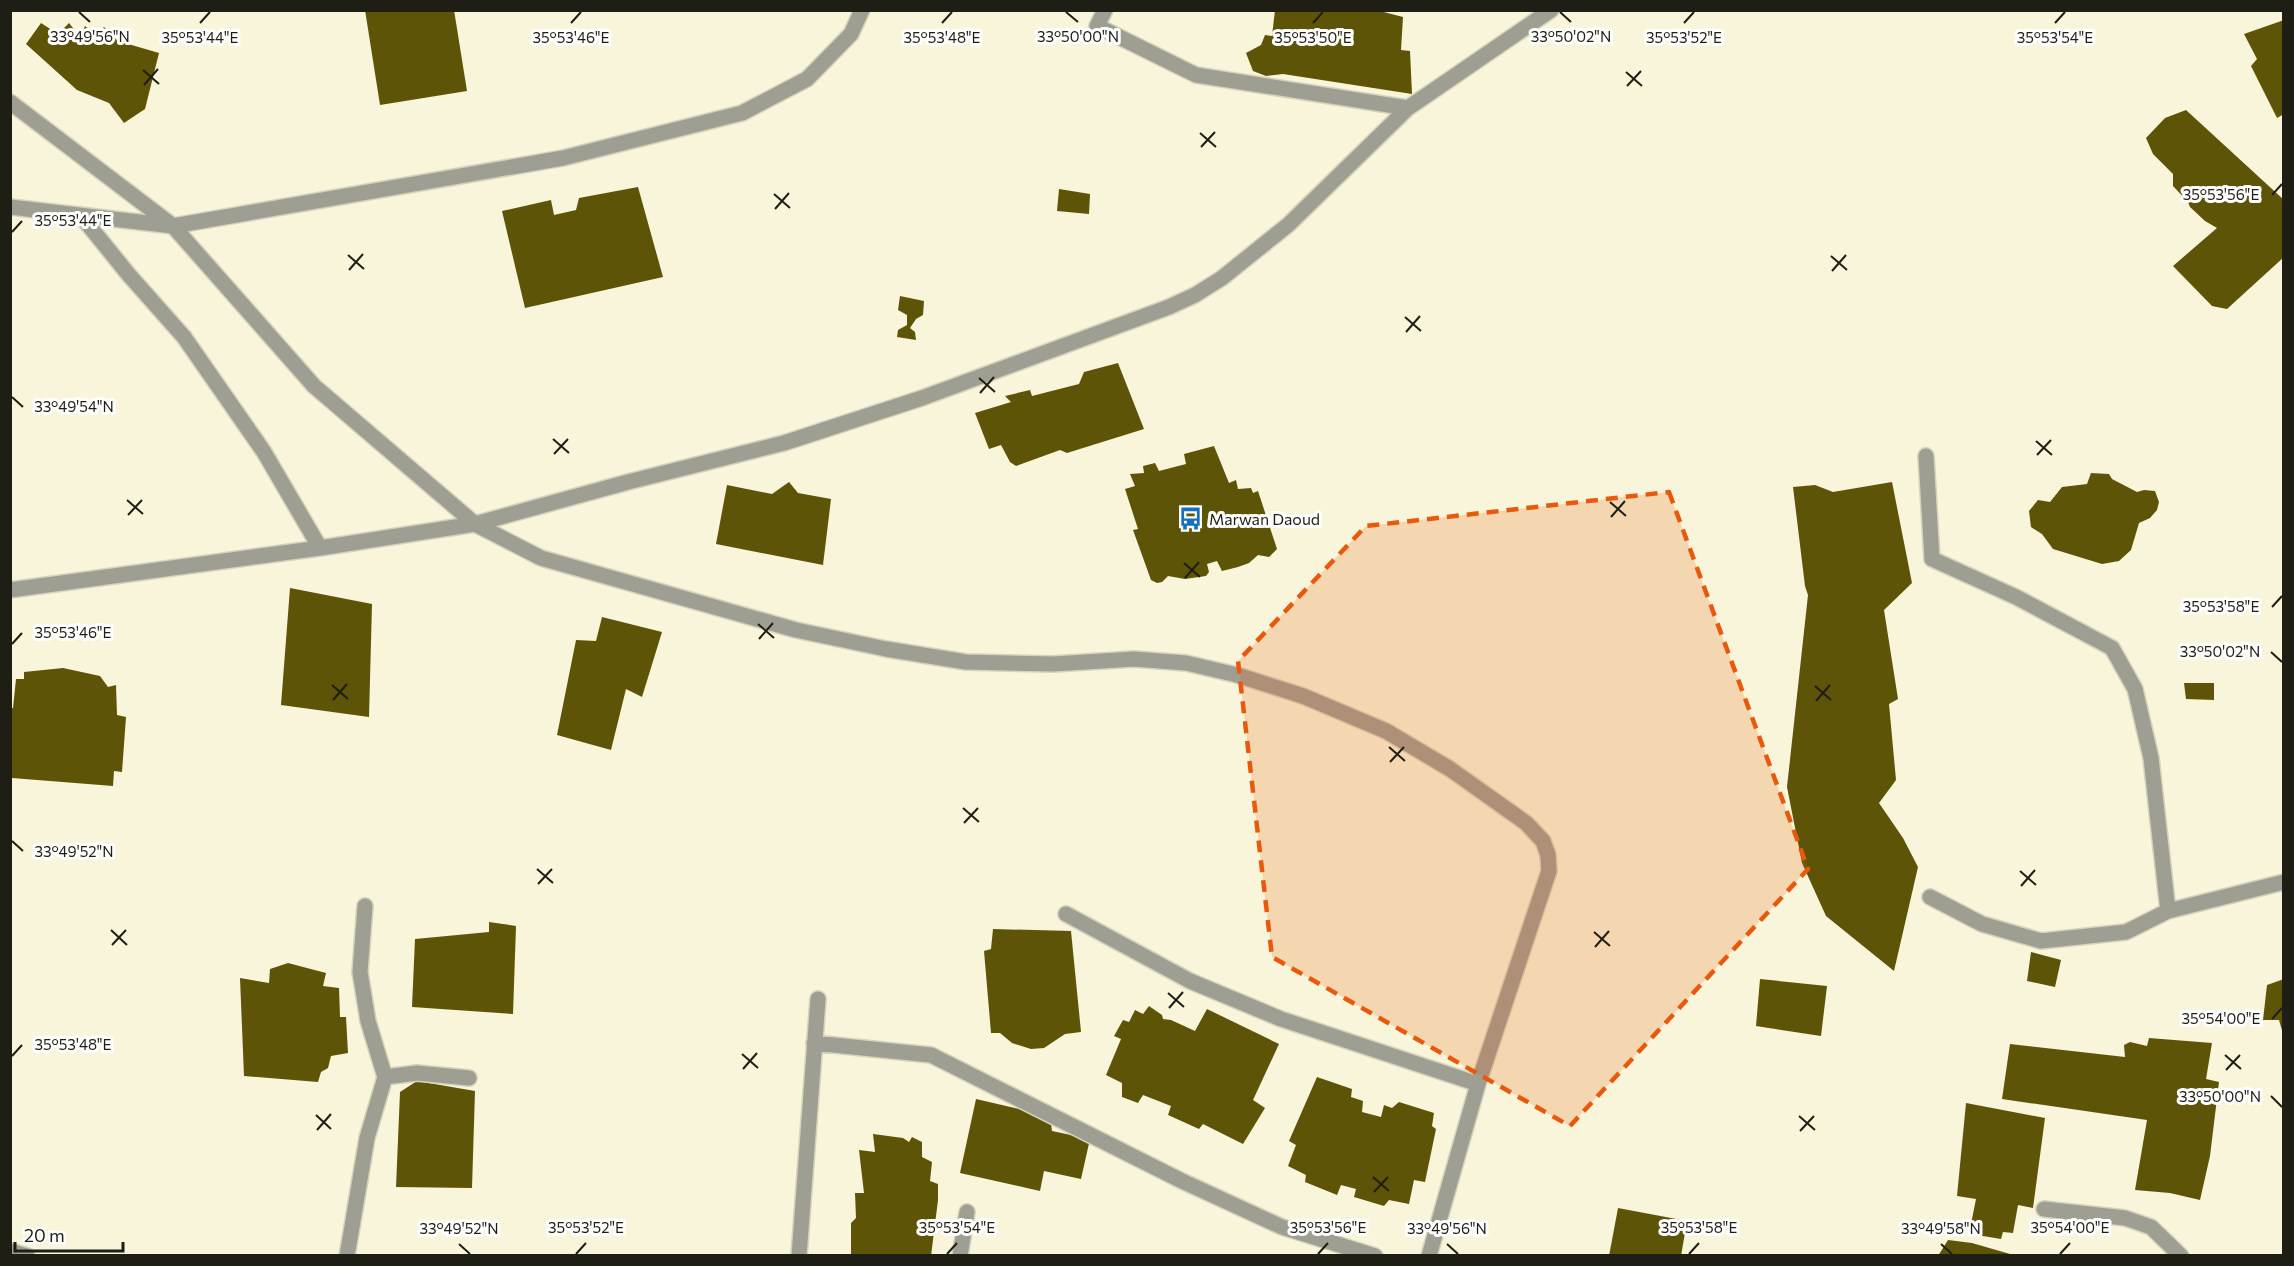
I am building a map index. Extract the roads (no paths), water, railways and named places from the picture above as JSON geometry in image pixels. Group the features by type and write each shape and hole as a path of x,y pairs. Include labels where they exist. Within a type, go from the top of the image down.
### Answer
{"street":[{"path":"10,207 173,226 564,158 742,113 807,79 851,34 862,10"},
{"path":"1105,10 1097,26 1196,75 1408,108"},
{"path":"10,590 320,548 475,524 628,482 784,443 922,398 1169,307 1195,295 1222,278 1288,225 1408,108 1551,10"},
{"path":"10,102 173,226 314,386 475,524 541,558 796,630 886,649 966,662 1053,664 1134,659 1186,663 1237,675 1303,696 1386,731 1450,769 1526,823 1543,841 1548,855 1549,871 1478,1084 1430,1256"},
{"path":"82,217 184,337 264,452 320,548"},
{"path":"1926,456 1932,559 2016,597 2112,648 2136,689 2151,758 2168,911"},
{"path":"1930,897 1982,924 2041,941 2126,932 2168,911 2283,882"},
{"path":"347,1256 367,1138 385,1077 368,1020 360,972 365,906"},
{"path":"1066,914 1190,981 1271,1015 1478,1084"},
{"path":"798,1256 818,999"},
{"path":"814,1043 931,1055 1182,1181 1282,1227 1375,1256"},
{"path":"385,1077 417,1073 469,1078"},
{"path":"2044,1209 2125,1218 2151,1227 2181,1256"},
{"path":"960,1256 967,1212"}],"place":[{"name":"Marwan Daoud","path":"1191,518"}]}
